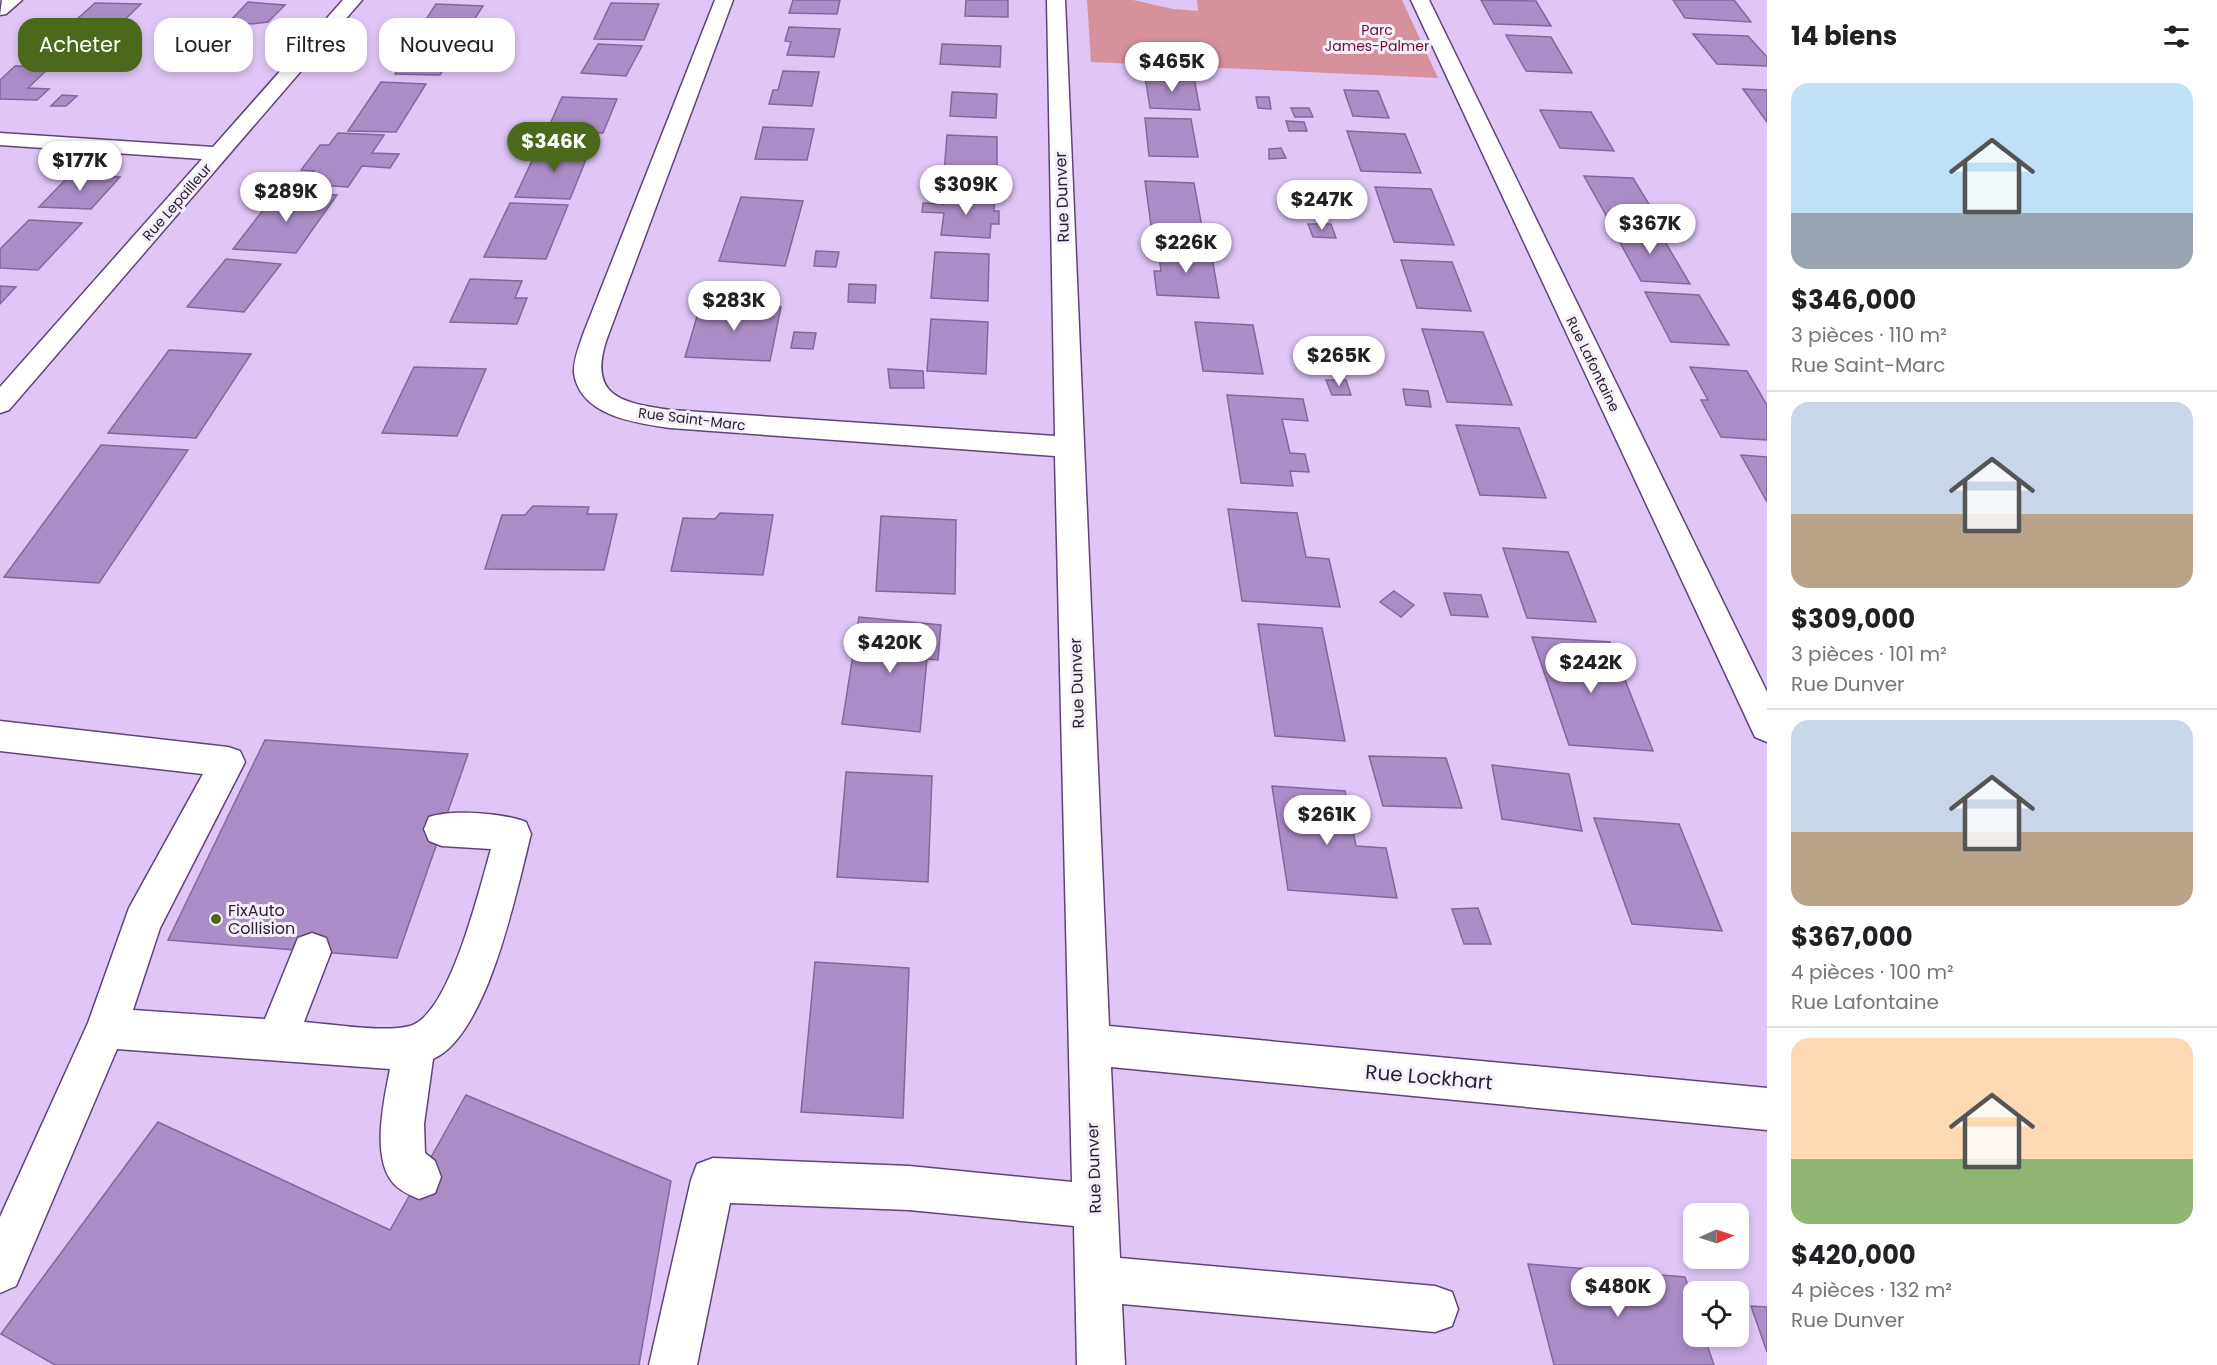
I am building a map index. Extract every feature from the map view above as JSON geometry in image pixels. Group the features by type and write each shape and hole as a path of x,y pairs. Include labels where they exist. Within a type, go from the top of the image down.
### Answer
{"street":[{"path":"0,10 13,0"},
{"name":"Rue Lepailleur","path":"0,404 353,0"},
{"name":"Rue Saint-Marc","path":"724,0 597,332 587,373 591,386 603,399 621,409 670,419 729,425 1069,447"},
{"name":"Rue Dunver","path":"1056,0 1101,1365"},
{"name":"Rue Lafontaine","path":"1420,0 1767,727"},
{"path":"0,139 219,154"},
{"path":"0,736 228,762 143,921 106,1028 0,1270"},
{"path":"106,1028 395,1049 414,1046 430,1039 460,1002 476,963 513,834 442,829"},
{"path":"276,1041 312,952"},
{"name":"Rue Lockhart","path":"1091,1045 1767,1109"},
{"path":"414,1046 402,1149 406,1165 419,1177"},
{"path":"673,1365 713,1180 909,1188 1095,1206"},
{"path":"1099,1279 1435,1309"}],"green space":[{"name":"Parc James-Palmer","path":"1087,0 1133,0 1173,9 1198,11 1197,0 1402,0 1438,78 1091,62"}],"building":[{"path":"793,0 840,0 837,14 789,13"},
{"path":"966,0 1008,0 1008,17 965,16"},
{"path":"1481,0 1536,1 1551,26 1494,24"},
{"path":"1673,0 1734,0 1751,22 1685,18"},
{"path":"248,2 285,5 272,18 265,18 265,22 253,24 253,18 233,18"},
{"path":"95,3 141,4 126,18 78,18"},
{"path":"611,3 659,4 644,40 594,39"},
{"path":"436,4 483,6 475,18 427,18"},
{"path":"789,27 840,29 834,57 787,55 791,42 785,41"},
{"path":"1693,34 1748,36 1767,57 1767,66 1717,64"},
{"path":"1506,35 1551,37 1572,73 1526,71"},
{"path":"598,44 642,46 626,76 581,73"},
{"path":"942,44 1001,46 1000,67 940,64"},
{"path":"15,66 18,66 18,72 45,72 28,88 49,89 37,100 0,99 0,80"},
{"path":"783,71 819,72 812,106 769,104 773,90 778,90"},
{"path":"396,72 442,72 440,75 395,74"},
{"path":"1145,76 1194,78 1200,110 1150,108"},
{"path":"381,82 426,84 396,132 348,131"},
{"path":"1743,89 1767,90 1767,122"},
{"path":"1344,90 1378,91 1389,118 1353,116"},
{"path":"952,92 997,94 996,118 950,116"},
{"path":"62,95 77,96 66,106 51,106"},
{"path":"562,97 617,99 603,133 547,131"},
{"path":"1256,97 1269,97 1271,109 1258,108"},
{"path":"1291,108 1309,108 1313,117 1295,117"},
{"path":"1540,110 1591,112 1614,151 1560,148"},
{"path":"1145,118 1191,119 1198,157 1149,156"},
{"path":"1286,121 1304,122 1307,131 1289,131"},
{"path":"763,127 814,129 807,160 755,159"},
{"path":"1347,131 1405,134 1421,173 1361,171"},
{"path":"338,133 384,135 372,153 399,154 390,168 362,166 348,187 303,184 314,171 301,170 320,145 329,145"},
{"path":"947,135 997,137 997,175 944,173"},
{"path":"539,146 591,147 570,199 515,197"},
{"path":"1281,148 1286,158 1269,159 1269,149"},
{"path":"70,175 120,177 91,209 39,207"},
{"path":"1584,176 1633,178 1658,219 1607,217"},
{"path":"1145,181 1194,183 1202,227 1151,225"},
{"path":"1375,187 1431,189 1454,245 1394,242"},
{"path":"277,192 337,195 296,253 233,249"},
{"path":"945,196 994,198 994,211 999,211 999,224 991,224 990,238 941,235 944,213 922,212 923,203 944,204"},
{"path":"741,197 803,201 785,266 719,261"},
{"path":"510,203 568,205 546,259 484,257"},
{"path":"29,220 82,223 38,270 0,268 0,249"},
{"path":"1308,224 1331,224 1336,238 1313,237"},
{"path":"1611,226 1657,228 1690,284 1641,281"},
{"path":"1158,249 1211,251 1219,298 1157,295 1154,271 1161,271"},
{"path":"816,251 839,252 836,267 814,266"},
{"path":"935,252 989,254 988,301 931,298"},
{"path":"226,259 281,264 244,312 187,307"},
{"path":"1401,260 1452,262 1471,311 1417,308"},
{"path":"470,279 522,281 515,298 527,298 517,324 450,322"},
{"path":"849,284 876,285 875,303 848,302"},
{"path":"0,286 16,287 0,304"},
{"path":"1645,292 1699,295 1729,345 1671,342"},
{"path":"701,303 781,307 770,361 685,357"},
{"path":"931,319 988,322 986,374 927,371"},
{"path":"1195,322 1253,325 1263,374 1203,371"},
{"path":"1422,329 1483,332 1512,405 1447,402"},
{"path":"794,332 816,333 813,349 791,348"},
{"path":"169,350 251,354 196,438 108,433"},
{"path":"414,367 486,369 457,436 382,433"},
{"path":"1690,367 1747,371 1767,405 1767,440 1721,437 1701,400 1708,400"},
{"path":"888,369 923,371 924,388 890,388"},
{"path":"1326,380 1346,380 1351,395 1332,395"},
{"path":"1403,389 1428,391 1431,407 1406,405"},
{"path":"1227,395 1303,399 1308,421 1282,419 1290,453 1305,454 1309,472 1290,471 1293,486 1241,483"},
{"path":"1456,425 1519,428 1546,498 1480,495"},
{"path":"101,445 188,450 99,583 4,577"},
{"path":"1741,455 1767,457 1767,502"},
{"path":"533,506 589,507 587,514 617,514 604,570 485,569 502,515 525,515"},
{"path":"1228,509 1297,513 1306,557 1329,559 1340,607 1242,601"},
{"path":"720,513 773,515 763,575 671,571 683,518 715,519"},
{"path":"881,516 956,520 955,594 876,591"},
{"path":"1503,548 1568,552 1596,622 1527,618"},
{"path":"1394,591 1414,605 1401,617 1380,602"},
{"path":"1444,593 1481,595 1488,617 1451,615"},
{"path":"859,617 941,625 938,660 927,659 920,732 842,724"},
{"path":"1258,624 1322,628 1345,741 1275,736"},
{"path":"1532,637 1610,642 1653,751 1569,745"},
{"path":"265,740 468,754 397,958 168,940"},
{"path":"1369,756 1446,758 1462,808 1383,806"},
{"path":"1492,765 1569,774 1582,831 1502,819"},
{"path":"846,772 932,776 928,882 837,877"},
{"path":"1272,786 1345,791 1356,846 1386,848 1397,898 1288,890"},
{"path":"1594,818 1679,824 1722,931 1632,924"},
{"path":"1478,908 1491,944 1464,944 1452,909"},
{"path":"815,962 909,968 903,1118 801,1112"},
{"path":"466,1095 671,1181 639,1365 55,1365 1,1334 158,1122 390,1230"},
{"path":"1528,1264 1685,1277 1686,1281 1683,1281 1683,1347 1708,1347 1714,1365 1554,1365"},
{"path":"1751,1306 1767,1307 1767,1352"}],"place":[{"name":"FixAuto Collision","path":"216,919"}]}
